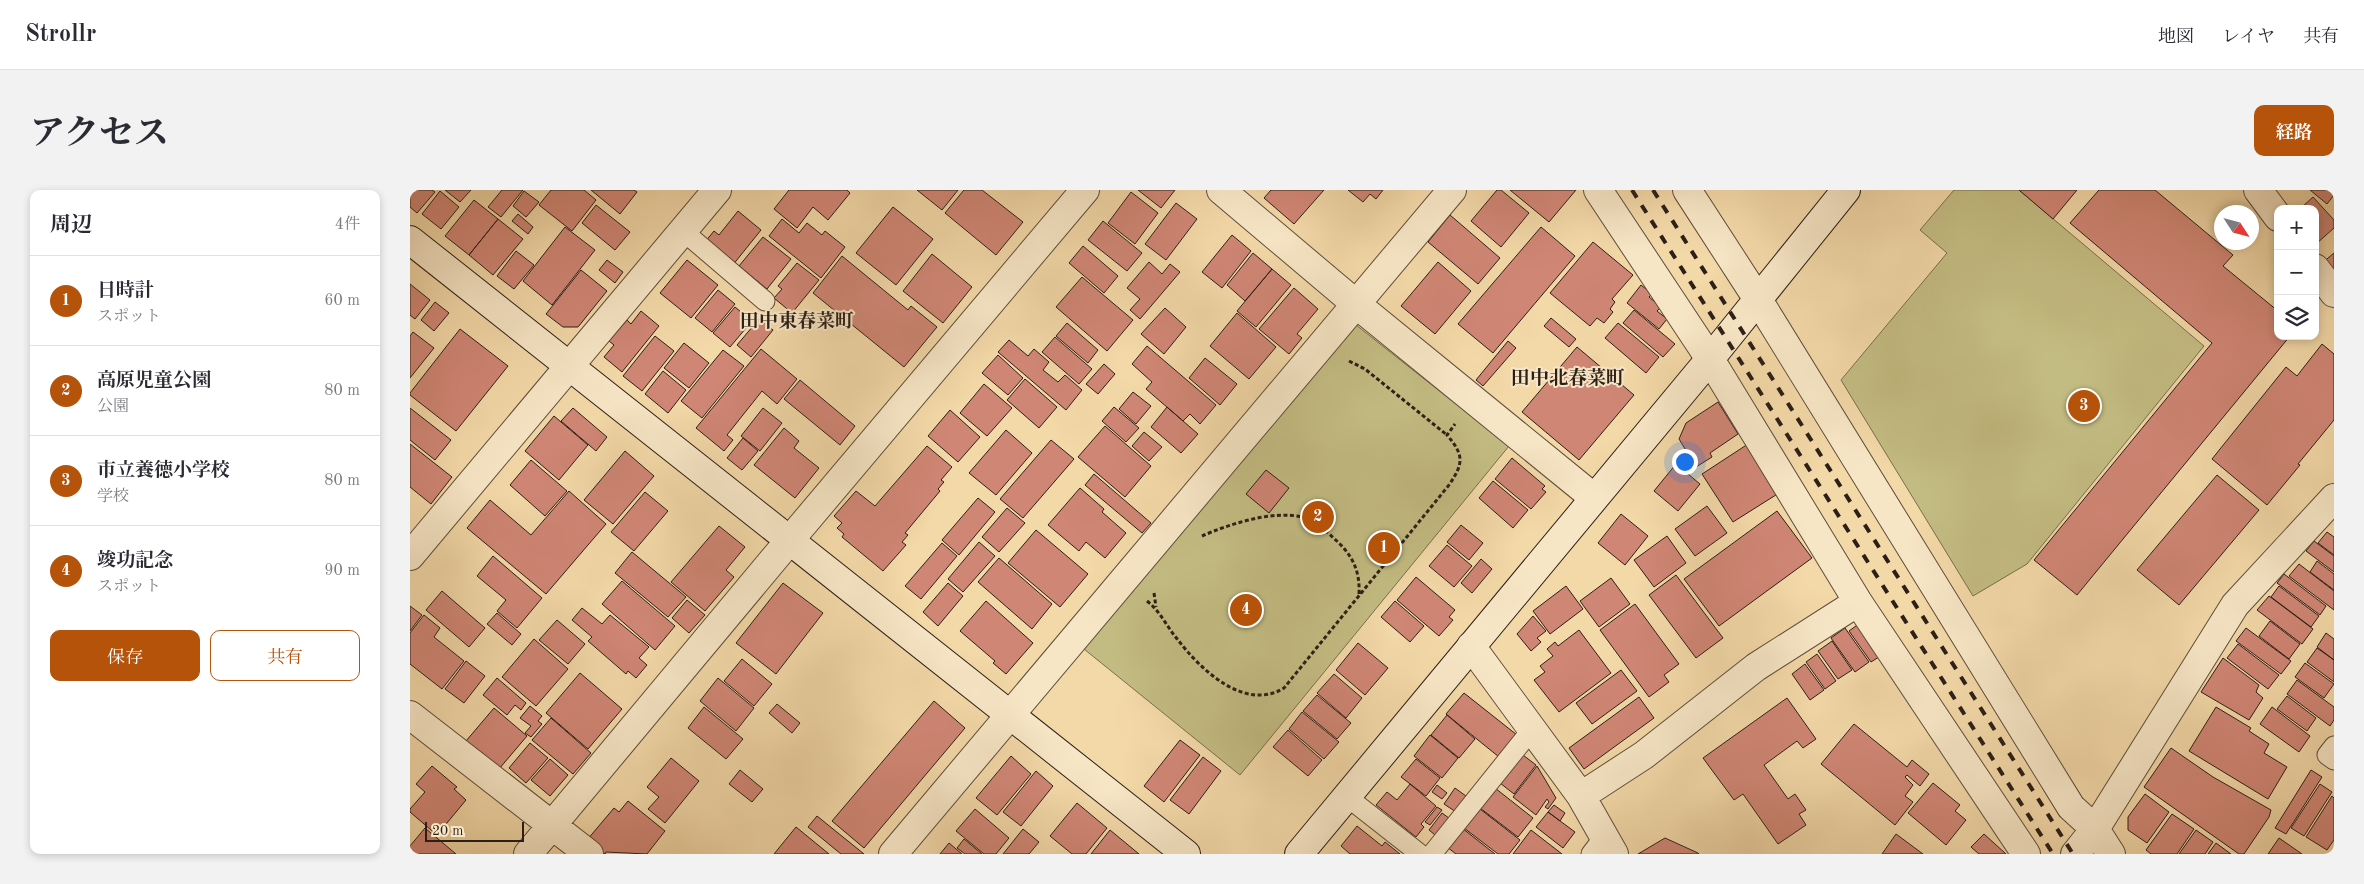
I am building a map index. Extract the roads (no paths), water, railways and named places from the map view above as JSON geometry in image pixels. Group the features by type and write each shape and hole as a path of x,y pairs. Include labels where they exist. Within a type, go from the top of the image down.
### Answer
{"street":[{"path":"410,556 717,190"},
{"path":"528,854 1085,190"},
{"path":"1221,190 1356,304 1593,497"},
{"path":"893,854 1452,190"},
{"path":"1598,190 1710,359 1858,602 2026,854"},
{"path":"1687,190 1757,298 2071,807 2095,829 2111,854"},
{"path":"1299,854 1593,497 1710,359 1757,298 1846,190"},
{"path":"2258,190 2274,212"},
{"path":"410,240 1186,854"},
{"path":"2319,273 2334,294"},
{"path":"2075,854 2095,829 2235,605 2334,498"},
{"path":"1581,796 1644,755 1756,667 1858,602"},
{"path":"1471,646 1533,728 1581,796 1603,848"},
{"path":"410,715 589,854"}],"lane":[{"path":"683,231 765,301"},
{"path":"1432,854 1533,728"},
{"path":"2334,746 2327,755 2334,760"},
{"path":"1346,796 1420,854"}],"railway":[{"path":"1632,190 2053,854"},
{"path":"1653,190 2073,854"}],"place":[{"name":"市立養徳小学校","path":"2084,406"},
{"name":"高原児童公園","path":"1318,517"},
{"name":"日時計","path":"1384,548"},
{"name":"竣功記念","path":"1246,610"}],"district":[{"name":"田中東春菜町","path":"797,322"},
{"name":"田中北春菜町","path":"1568,379"}]}
